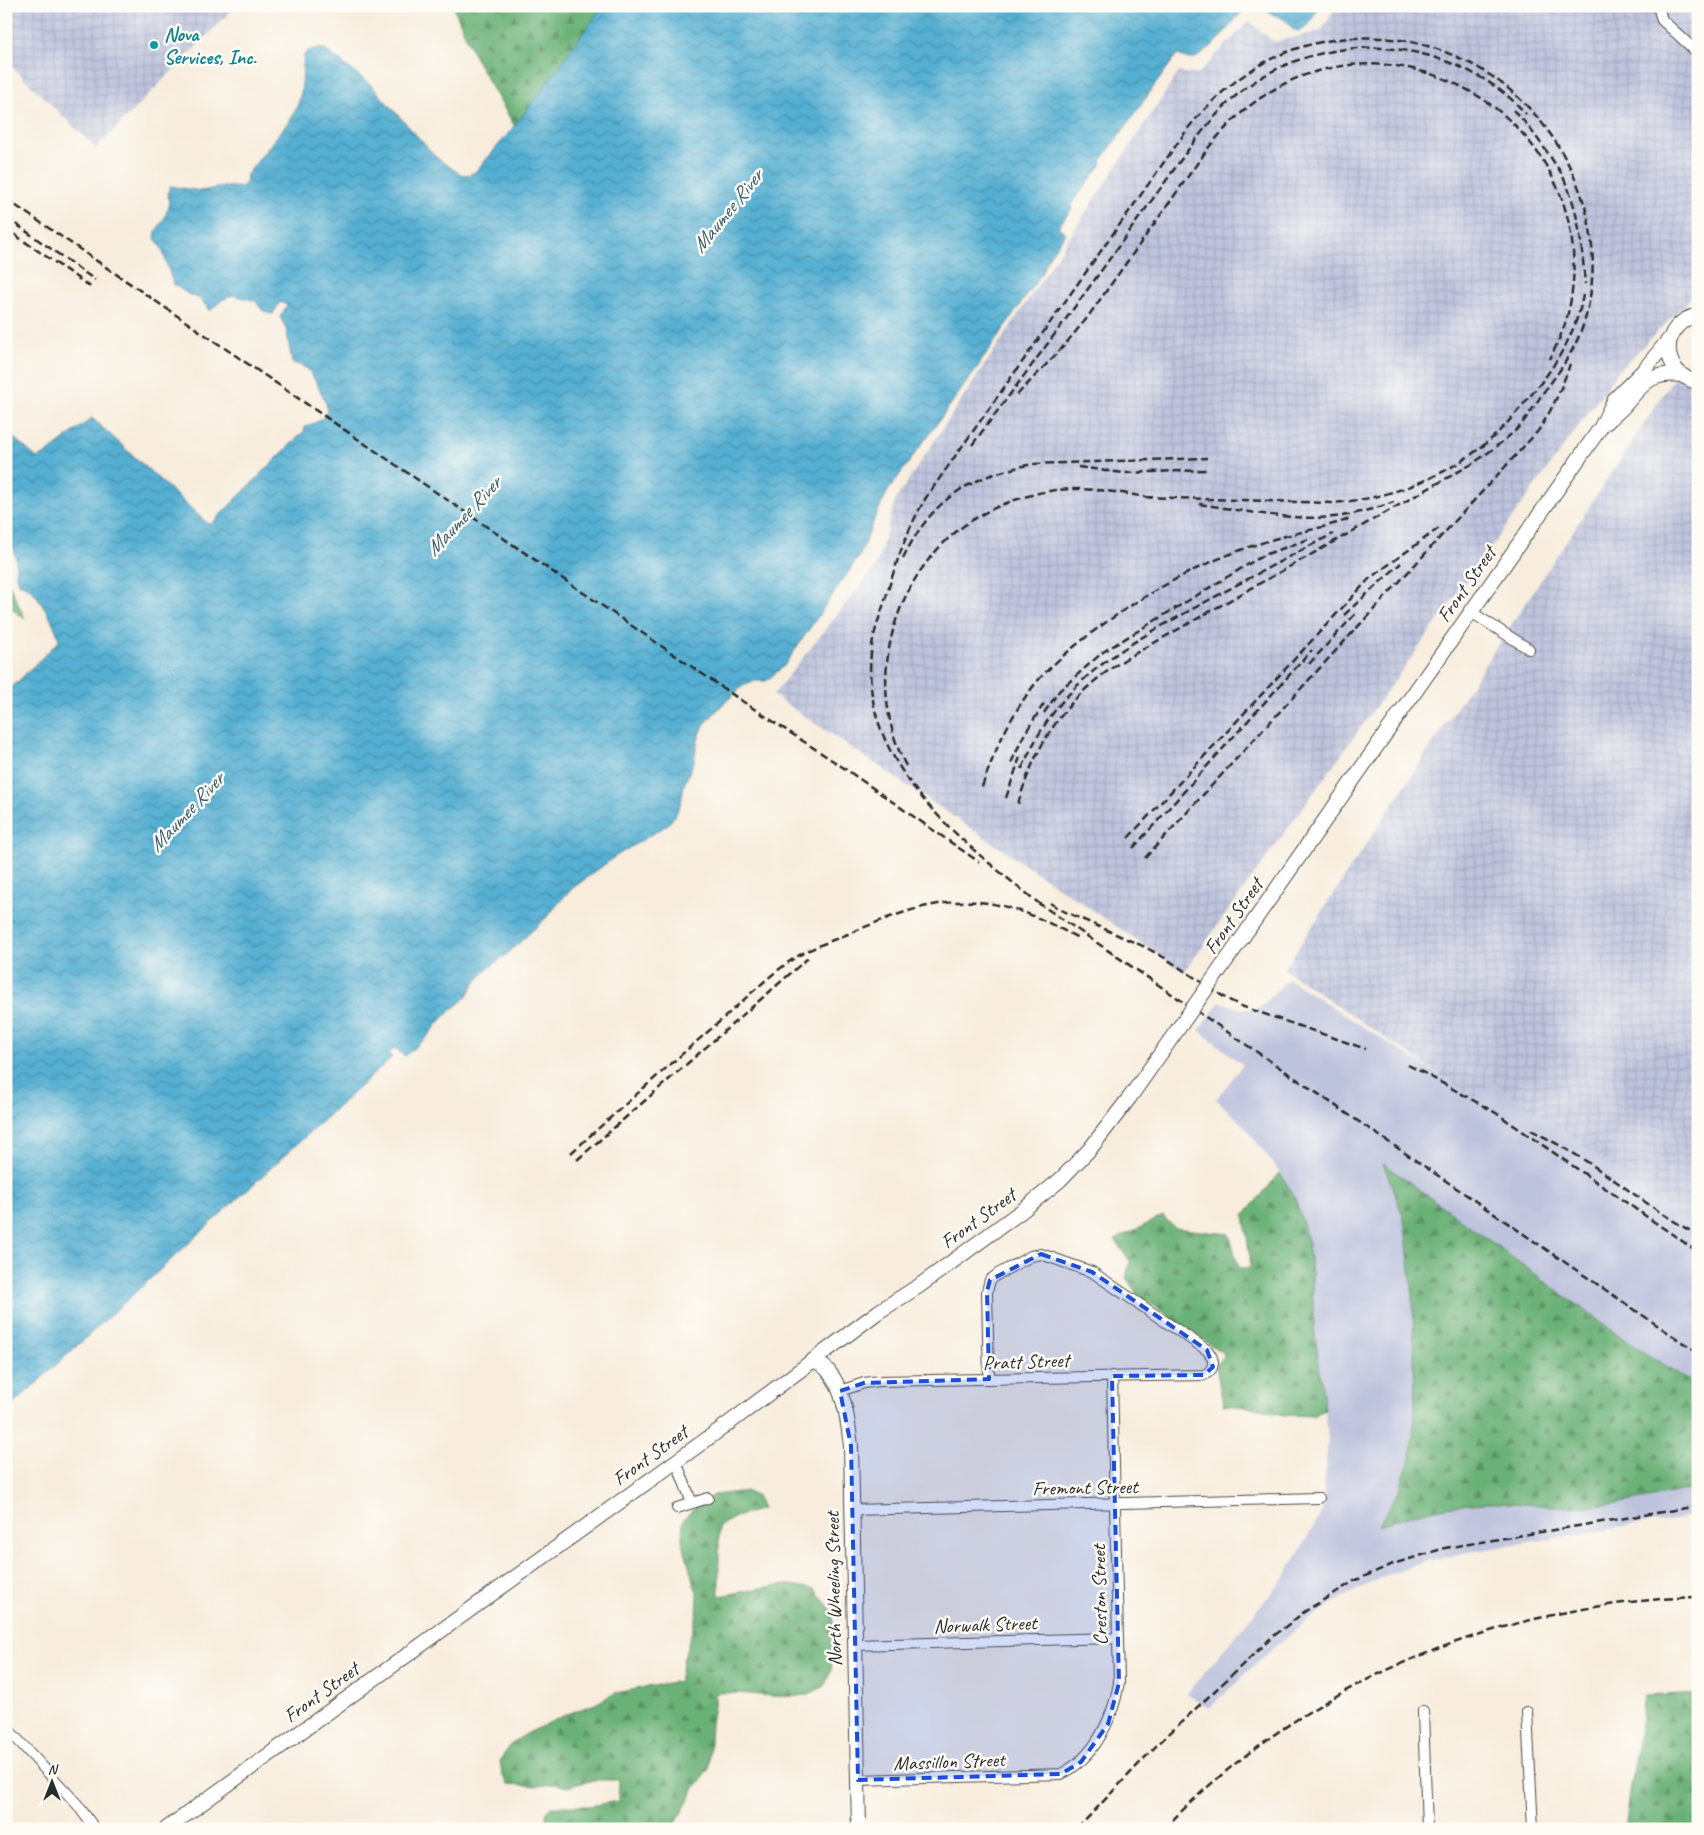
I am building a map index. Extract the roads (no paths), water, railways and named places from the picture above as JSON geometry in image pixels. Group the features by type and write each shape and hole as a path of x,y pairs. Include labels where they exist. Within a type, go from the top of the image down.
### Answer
{"street":[{"path":"1658,8 1662,20 1698,53"},
{"name":"Front Street","path":"166,1829 1023,1210 1060,1180 1105,1131 1161,1053 1601,427 1615,399 1671,337 1676,327 1682,322 1698,315"},
{"path":"1671,337 1670,359 1676,370 1682,375 1698,382"},
{"name":"Front Street","path":"1601,427 1624,406 1644,383 1661,376 1682,375"},
{"path":"1471,612 1529,649"},
{"name":"Pratt Street","path":"840,1391 872,1382 1204,1374 1210,1372 1213,1367 1213,1359 1207,1350 1092,1272 1040,1254 1031,1256 990,1280 987,1291 989,1379"},
{"name":"North Wheeling Street","path":"814,1360 829,1371 840,1391 851,1446 859,1829"},
{"name":"Creston Street","path":"1042,1776 1061,1774 1081,1762 1108,1724 1115,1704 1119,1683 1112,1376"},
{"path":"676,1461 692,1503"},
{"path":"677,1508 708,1498"},
{"name":"Fremont Street","path":"852,1510 1319,1498"},
{"name":"Norwalk Street","path":"854,1645 1117,1638"},
{"path":"1424,1711 1427,1829"},
{"path":"1527,1712 1532,1829"},
{"path":"6,1727 77,1804 96,1829"},
{"name":"Massillon Street","path":"858,1780 1042,1776"}],"water":[{"name":"Maumee River","path":"603,6 1246,6 1220,38 1204,53 1196,58 1189,59 1178,55 1175,57 1101,161 1102,164 1072,203 1071,210 1058,227 1066,233 1049,256 1041,274 972,375 888,491 860,555 784,666 766,681 754,681 745,684 704,725 675,816 667,825 616,856 569,891 546,918 506,955 487,969 474,984 467,996 442,1019 427,1037 405,1056 395,1048 388,1054 392,1057 6,1411 6,693 59,641 52,620 43,605 28,587 18,583 14,550 6,541 6,431 37,458 44,455 92,418 208,524 211,524 304,431 305,427 323,417 327,408 320,389 307,369 292,363 286,328 280,317 287,305 280,302 273,314 267,313 256,301 233,295 222,300 210,311 200,299 173,284 162,249 155,238 156,231 164,219 169,206 168,192 170,186 201,191 221,187 241,187 247,182 246,176 292,117 296,109 301,94 304,55 311,50 318,49 324,49 370,84 437,158 460,174 468,175 475,172 509,132"},
{"path":"1263,6 1320,6 1309,24 1300,31 1294,30 1284,19 1269,13"}],"railway":[{"path":"1018,804 1026,780 1046,738 1058,719 1089,686 1129,657 1472,464 1517,429 1563,365 1580,334 1590,294 1593,259 1592,242 1585,208 1573,174 1552,136 1525,104 1494,78 1458,58 1420,44 1379,38 1337,39 1295,49 1265,62 1237,80 1211,102 1189,127 920,508 899,557 872,645 871,687 880,726 897,762 920,795 947,825 978,854 1041,905"},
{"path":"972,445 1205,128 1230,101 1249,85 1271,72 1318,54 1343,49 1393,49 1433,57 1463,68 1491,83 1526,114"},
{"path":"1017,395 1062,348 1087,318 1209,147 1236,118 1266,94 1290,81 1330,68 1371,64 1411,69 1449,81 1484,100 1515,126 1541,157 1560,194 1565,209 1572,239 1574,270 1567,317 1550,359"},
{"path":"1513,110 1526,123 1560,171 1566,184 1578,226 1585,284"},
{"path":"6,199 742,701 841,766 979,862"},
{"path":"6,217 95,280"},
{"path":"6,226 18,237 92,288"},
{"path":"1145,497 1331,503 1372,497 1412,486 1431,478 1450,468 1484,445 1524,404 1552,368 1565,345 1576,321 1583,295"},
{"path":"1145,858 1538,431 1556,399 1570,364"},
{"path":"903,558 915,537 940,505 955,493 971,484 1010,469 1033,464 1207,458"},
{"path":"1078,467 1124,473 1208,470"},
{"path":"906,766 894,736 887,704 886,672 891,640 900,609 914,580 933,554 957,531 981,515 1009,502 1043,492 1090,489 1152,498"},
{"path":"1199,504 1270,515 1306,518 1342,516 1394,502"},
{"path":"982,787 1006,729 1031,689 1054,664 1098,628 1136,602 1195,569 1269,540 1350,519"},
{"path":"1128,838 1370,578 1442,526"},
{"path":"1022,769 1037,737 1055,710 1076,687 1099,667 1150,632 1333,534"},
{"path":"1044,713 1059,691 1103,652 1264,555 1312,538"},
{"path":"1344,615 1401,563"},
{"path":"1309,664 1358,611"},
{"path":"1133,848 1312,650"},
{"path":"1011,763 1024,735 1045,702"},
{"path":"1006,798 1020,757"},
{"path":"571,1153 773,974 793,959 820,945 911,910 944,903 961,902 992,904 1019,911 1080,939"},
{"path":"1037,902 1698,1353"},
{"path":"1050,903 1061,910 1145,947 1241,1006 1366,1049"},
{"path":"577,1160 808,958"},
{"path":"1408,1065 1496,1113 1698,1252"},
{"path":"1531,1130 1581,1158 1659,1212 1698,1235"},
{"path":"1077,1829 1157,1745 1270,1639 1304,1612 1354,1581 1393,1564 1445,1548 1698,1506"},
{"path":"1164,1829 1219,1777 1278,1732 1341,1693 1408,1661 1477,1635 1549,1616 1623,1603 1698,1597"}],"place":[{"name":"Nova Services, Inc.","path":"154,45"}]}
